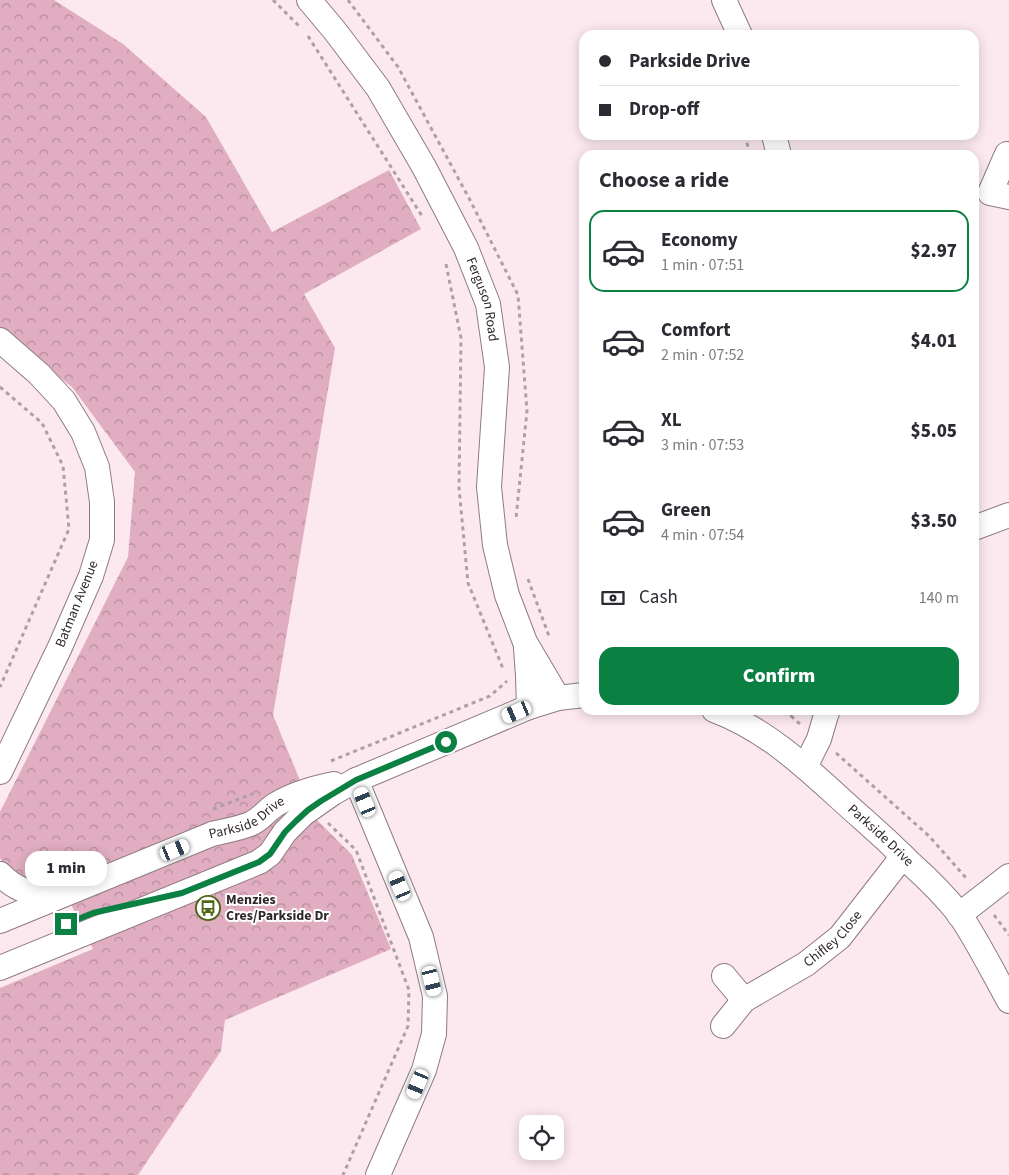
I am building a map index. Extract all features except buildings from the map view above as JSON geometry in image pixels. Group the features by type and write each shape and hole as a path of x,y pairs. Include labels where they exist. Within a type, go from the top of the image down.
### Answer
{"street":[{"name":"Ferguson Road","path":"309,0 378,88 424,167 466,248 488,304 497,366 489,487 495,545 507,595 525,642 558,698"},
{"path":"724,0 738,30"},
{"path":"991,195 1007,154"},
{"name":"Batman Avenue","path":"0,340 39,374 64,401 83,432 97,467 102,502 102,540 91,576 60,647 0,772"},
{"path":"979,526 1009,516"},
{"name":"Ferguson Road","path":"525,642 529,707"},
{"name":"Parkside Drive","path":"0,968 262,860 270,854 288,829 303,814 356,780 529,707 558,698 579,696"},
{"name":"Parkside Drive","path":"726,715 755,730 785,750 904,856 938,889 959,915 983,952 1009,1001"},
{"path":"785,750 823,715"},
{"path":"805,767 806,729"},
{"path":"356,780 421,937 435,996 434,1034 424,1070 378,1175"},
{"name":"Parkside Drive","path":"0,921 212,834 250,824 270,808 288,799 320,787 356,780"},
{"name":"Chifley Close","path":"723,1026 744,1000 806,964 840,937 904,856"},
{"path":"0,874 14,886 27,892 49,896 65,894"},
{"path":"959,915 1009,876"},
{"path":"0,950 93,913 182,893"},
{"path":"724,976 744,1000"}],"path":[{"path":"273,0 299,26"},
{"path":"306,33 422,216"},
{"path":"446,260 461,338 459,488 468,583 504,671"},
{"path":"0,386 42,423 63,466 69,529 0,688"},
{"path":"329,762 490,696 508,680"},
{"path":"784,715 806,729 844,760 929,836 962,873 1009,935"},
{"path":"798,715 806,729"},
{"path":"211,810 256,792"},
{"path":"315,805 319,813 356,850 409,990 408,1026 343,1175"}],"green space":[{"path":"0,0 54,0 123,44 206,117 272,232 389,170 421,229 304,294 335,348 273,715 316,819 352,855 391,949 225,1020 221,1051 138,1175 0,1175 0,988 93,949 60,882 29,883 8,871 0,858 0,812 128,557 135,472 72,387 0,331"}],"place":[{"name":"Menzies Cres/Parkside Dr","path":"208,908"}],"route":[{"path":"66,924 93,913 182,893 259,862 273,850 288,829 303,814 321,801 356,780 446,742"}]}
